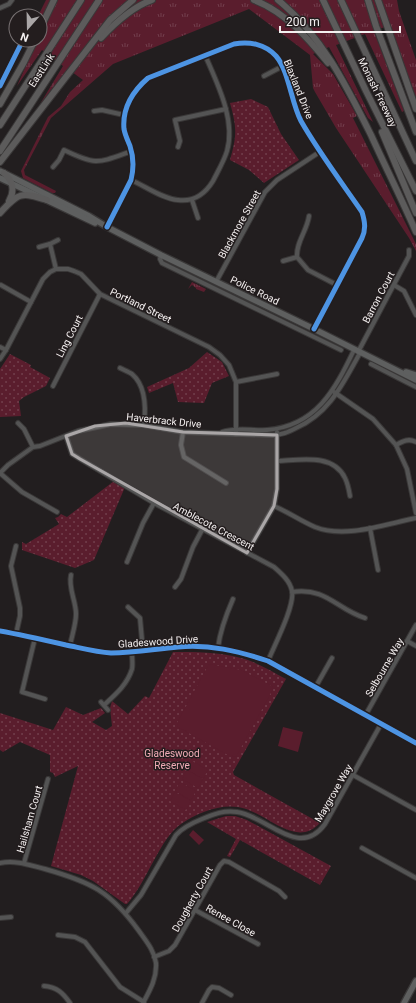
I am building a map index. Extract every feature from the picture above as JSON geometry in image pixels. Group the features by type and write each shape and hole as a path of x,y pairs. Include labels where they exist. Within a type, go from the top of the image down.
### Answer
{"highway":[{"path":"48,12 54,0"},
{"name":"EastLink","path":"0,125 82,0"},
{"name":"EastLink","path":"0,151 99,0"},
{"path":"0,162 110,20 133,0"},
{"path":"79,60 112,26 130,12 152,0"},
{"path":"254,0 288,20 312,43 342,79"},
{"path":"278,0 315,37 342,79 397,188 416,232"},
{"name":"Monash Freeway","path":"323,0 416,191"},
{"name":"Monash Freeway","path":"341,0 416,161"},
{"path":"364,0 376,26"},
{"path":"368,0 376,26 416,132"},
{"path":"378,0 416,109"},
{"path":"0,104 30,48"},
{"path":"366,91 416,213"},
{"path":"2,173 9,177 13,189 12,196 6,206"},
{"path":"0,213 15,198 21,195 29,195 47,200"}],"main road":[{"name":"Police Road","path":"2,173 89,216 161,255 357,351 395,368 416,380"},
{"name":"Police Road","path":"12,183 87,220 107,227"},
{"name":"Police Road","path":"395,368 416,375"},
{"path":"404,1003 414,988 416,981"}],"street":[{"path":"0,8 12,0"},
{"name":"Blaxland Drive","path":"107,227 131,180 133,166 132,150 124,128 124,115 135,90 148,78 234,44 247,42 268,49 282,66 297,112 362,212 365,225 362,238 314,329"},
{"path":"131,180 173,200 192,200 202,194 211,184 227,152 230,131 228,115 205,55"},
{"path":"264,76 282,66"},
{"path":"178,148 180,141 175,120 226,109"},
{"path":"94,110 102,110 124,115"},
{"path":"53,167 59,160 64,150 86,160 95,161 105,160 132,150"},
{"name":"Blackmore Street","path":"216,282 265,192 277,180 321,151"},
{"path":"192,200 198,218"},
{"path":"309,216 308,226 299,242 297,257 308,270 337,285"},
{"path":"39,247 58,240"},
{"path":"0,360 43,279 50,272 56,269 50,244"},
{"name":"Barron Court","path":"357,351 409,256 409,250"},
{"path":"161,255 160,259 162,263 341,350"},
{"path":"283,261 297,257"},
{"name":"Portland Street","path":"56,269 68,270 81,274 100,294 209,347 220,355 228,364 236,382 236,434"},
{"path":"185,274 192,270"},
{"path":"1,285 31,302"},
{"path":"394,285 404,291 416,315"},
{"name":"Ling Court","path":"53,386 100,294"},
{"path":"287,324 290,318"},
{"path":"0,347 6,350"},
{"name":"Haverbrack Drive","path":"220,432 231,429 276,429 295,424 303,420 323,404 357,351"},
{"name":"Haverbrack Drive","path":"0,473 8,465 33,447 40,446 95,426 112,424 144,425 183,432 220,432 236,434 277,435 287,433 312,419 328,405 336,394 357,351"},
{"path":"371,364 416,387"},
{"path":"120,368 132,374 140,384 146,411 144,425"},
{"path":"392,374 395,368"},
{"path":"236,382 277,374"},
{"path":"332,391 373,419 396,445 407,469 416,513"},
{"path":"18,423 24,429 33,447"},
{"path":"247,553 274,506 277,489 278,461 276,429"},
{"path":"183,432 181,445 184,457 226,483"},
{"name":"Amblecote Crescent","path":"66,436 72,454 114,481 202,530 274,567 286,578 292,592"},
{"path":"396,445 404,440 413,440 416,442"},
{"path":"278,461 314,460 329,462 336,466 345,478 350,496"},
{"path":"0,473 22,492 57,512"},
{"path":"128,562 143,523 154,503"},
{"path":"274,506 316,527 342,532 370,528 416,518"},
{"path":"370,528 378,570"},
{"path":"175,587 181,579 193,547 202,530"},
{"path":"16,546 11,566 20,608 20,616 16,634"},
{"path":"70,646 76,612 70,581 71,575"},
{"path":"268,661 290,607 292,592 304,590 318,593 365,618"},
{"path":"218,648 219,636 233,599"},
{"path":"128,607 140,618 143,651"},
{"name":"Selbourne Way","path":"365,716 416,625"},
{"name":"Gladeswood Drive","path":"0,630 70,646 109,653 132,653 183,647 218,648 243,653 268,661 365,716 416,742"},
{"path":"35,638 22,692 46,699"},
{"path":"407,641 416,646"},
{"path":"108,710 102,703 121,689 127,679 132,668 132,653"},
{"path":"316,688 332,658"},
{"name":"Maygrove Way","path":"125,912 144,891 173,838 179,831 188,825 222,812 236,812 253,817 290,836 298,838 308,837 318,832 325,824 381,724"},
{"path":"353,775 416,810"},
{"name":"Hailsham Court","path":"24,863 48,779"},
{"path":"362,848 416,878"},
{"path":"0,863 14,861 69,876 86,883 106,895 125,912 148,944 156,964 152,986 143,1002 120,987 85,942 75,937 58,935"},
{"name":"Dougherty Court","path":"154,957 167,952 174,947 220,865 224,861 279,891 285,897"},
{"name":"Renee Close","path":"195,910 258,944"},
{"path":"0,918 11,917"},
{"path":"44,986 59,990 70,1003"},
{"path":"202,1003 209,990 212,988 219,988 231,995"}],"highlighted area":[{"path":"126,423 183,432 277,435 277,489 274,506 247,553 72,454 66,436 95,426"}],"green space":[{"path":"46,0 397,0 399,11 416,60 416,98 390,25 374,31 404,111 402,112 365,34 336,45 373,122 368,118 329,47 313,54 333,74 357,116 353,118 416,244 416,251 409,238 336,128 315,92 313,88 310,55 249,9 113,64 51,118 24,170 25,175 56,191 55,193 52,193 23,178 21,171 48,117 61,106 70,92 83,80 68,69 40,104 63,66 42,50 17,86 34,48 48,48 48,8 42,8"},
{"path":"251,99 268,107 281,134 299,160 264,183 249,170 230,160 235,138 235,125 230,103"},
{"path":"192,282 206,289 204,292 196,289 192,285 188,289"},
{"path":"207,352 222,362 229,376 212,383 204,403 178,402 173,383 149,393 147,387 189,368"},
{"path":"10,354 31,365 30,367 50,378 46,386 19,401 21,416 0,417 0,369"},
{"path":"114,481 125,487 94,560 75,568 22,550 22,542 26,544 59,524 55,518 61,514 67,517"},
{"name":"Gladeswood Reserve","path":"173,652 216,653 233,656 258,664 286,679 233,772 234,775 320,823 310,830 301,832 290,831 249,810 238,807 231,806 208,810 187,820 173,831 160,850 134,895 127,904 125,904 93,881 81,875 51,866 78,766 55,777 53,773 50,772 50,755 20,742 3,752 0,750 0,713 53,730 66,707 83,715 101,708 105,713 92,722 106,730 112,726 110,708 112,701 128,714 145,696 149,698"},
{"path":"209,664 241,670 272,686 273,689 236,757 226,754 178,727 177,723"},
{"path":"283,727 303,732 298,752 278,746"},
{"path":"192,761 208,770 203,779 187,770"},
{"path":"187,770 203,779 198,788 182,779"},
{"path":"180,782 196,791 191,800 175,791"},
{"path":"175,792 191,801 186,810 170,801"},
{"path":"226,816 235,816 247,820 331,866 320,885 240,840 230,857 227,856 236,839 207,822"},
{"path":"193,830 204,840 199,845 189,835"}],"cycle path":[{"path":"107,227 132,176 132,155 124,131 124,121 127,107 133,94 138,88 148,78 234,44 251,43 262,46 272,52 280,62 287,78 301,121 322,155 362,212 364,219 365,228 362,238 314,329"},
{"path":"0,86 19,48"},
{"path":"0,631 88,650 111,653 190,646 212,647 246,654 268,661 416,743"}]}
